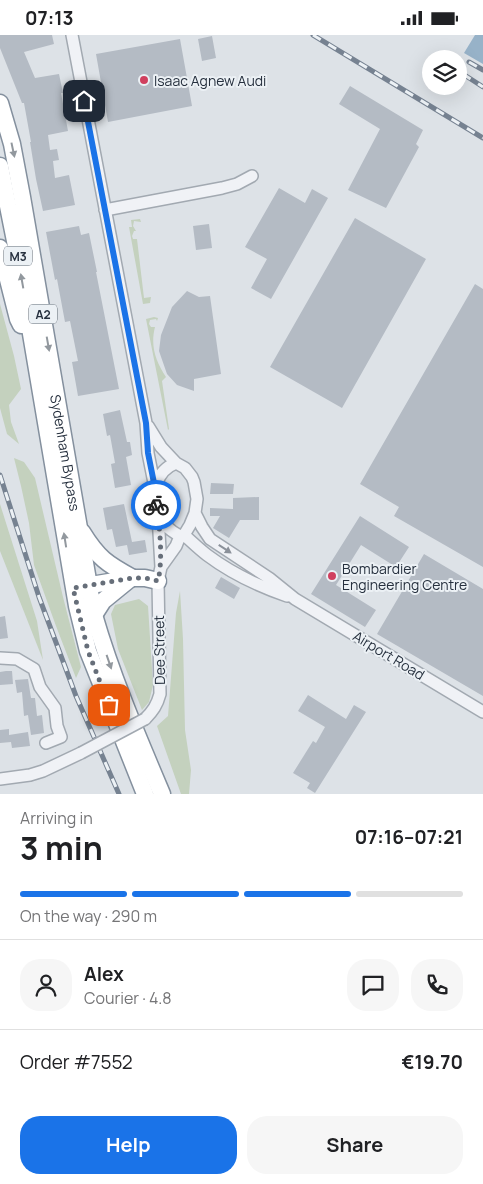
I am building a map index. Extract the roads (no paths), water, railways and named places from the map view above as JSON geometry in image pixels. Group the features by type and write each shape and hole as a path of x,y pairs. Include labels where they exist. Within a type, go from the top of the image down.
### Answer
{"highway":[{"name":"Sydenham Bypass","path":"0,103 12,144 22,197 79,527 81,587 88,651 145,794"},
{"name":"M3","path":"0,166 33,346"},
{"name":"A2","path":"0,248 18,319 33,346"},
{"name":"Sydenham Bypass","path":"33,346 81,587 94,615 120,692 162,794"},
{"path":"79,527 92,548 103,560 131,579"},
{"path":"81,587 145,578 159,574"},
{"path":"94,615 103,601 131,579"}],"street":[{"path":"72,35 146,423 148,453 158,515 172,532 182,535"},
{"path":"105,210 222,188 237,184 252,176"},
{"path":"146,423 161,447 176,463 185,468 192,477 197,499 195,513 190,525 159,574"},
{"path":"155,488 163,470 176,463"},
{"name":"Airport Road","path":"195,513 210,539 269,577 296,599 483,712"},
{"name":"Dee Street","path":"0,779 30,775 43,771 145,719 152,712 160,694 158,515"},
{"name":"Airport Road","path":"182,535 206,555 233,572 263,588 296,599"},
{"path":"0,658 17,659 34,669 40,687 55,708 57,726 61,737 46,743"}],"water":[{"path":"475,35 483,35 483,64 467,55 466,50"}],"railway":[{"path":"313,35 483,138"},
{"path":"469,62 483,70"},
{"path":"467,77 483,87"},
{"path":"0,475 39,597 76,696 119,794"}],"place":[{"name":"Isaac Agnew Audi","path":"144,80"},
{"name":"Bombardier Engineering Centre","path":"332,576"}]}
